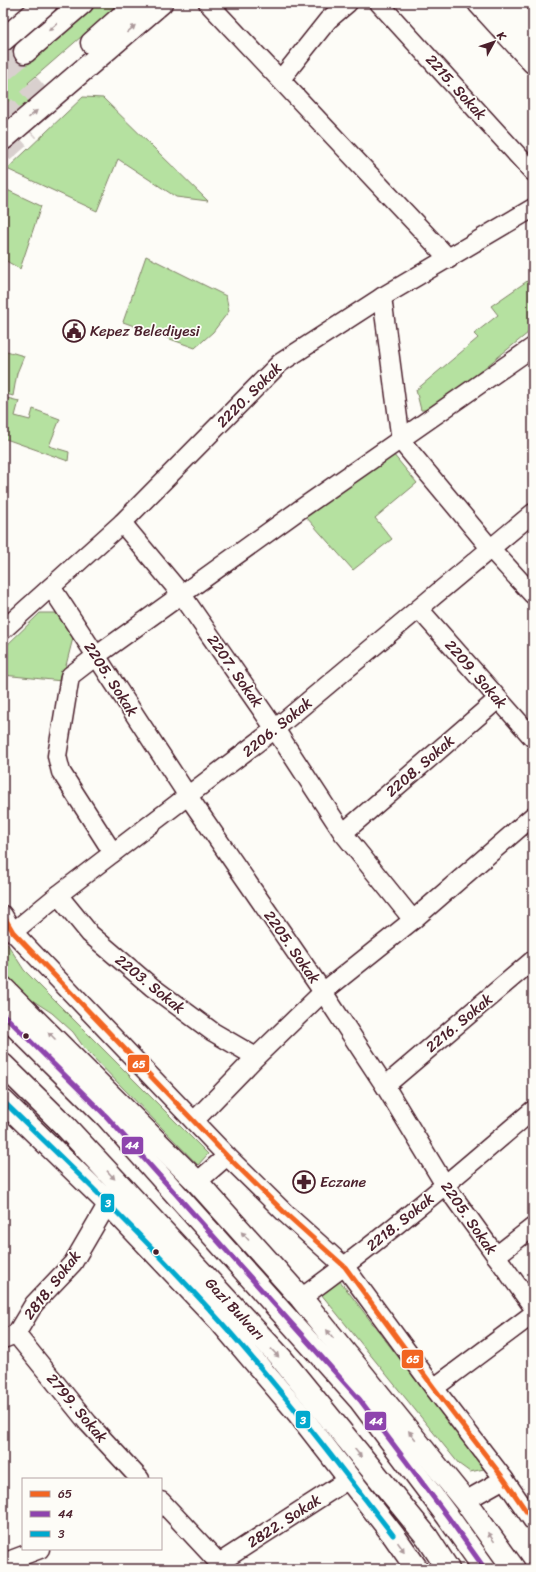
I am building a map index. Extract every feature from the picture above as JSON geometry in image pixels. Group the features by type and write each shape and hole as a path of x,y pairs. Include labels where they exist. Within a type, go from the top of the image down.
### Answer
{"main road":[{"path":"3,40 46,3"},
{"path":"25,52 82,3"},
{"path":"47,82 137,3"},
{"path":"3,139 161,3"},
{"path":"479,3 533,62"},
{"path":"507,3 533,31"},
{"path":"5,998 99,1084 197,1182 301,1298 465,1501 514,1569"},
{"name":"Gazi Bulvarı","path":"5,998 41,1051 106,1116 360,1400 485,1569"},
{"path":"41,1051 99,1084"},
{"name":"Gazi Bulvarı","path":"3,1064 66,1126 280,1358 426,1538 448,1569"},
{"path":"3,1094 66,1126 108,1203"},
{"path":"3,1101 108,1203 220,1321 299,1414 394,1536 417,1569"}],"street":[{"path":"208,3 449,258"},
{"path":"281,79 328,20 348,3"},
{"name":"2215. Sokak","path":"379,3 533,172"},
{"name":"2220. Sokak","path":"3,630 122,523 280,363 382,297 533,208"},
{"path":"382,297 401,441 491,549 533,596"},
{"path":"113,853 61,772 57,756 70,676 302,508 401,441 533,347"},
{"name":"2206. Sokak","path":"13,932 58,895 275,729 533,513"},
{"name":"2207. Sokak","path":"122,523 182,595 275,729 343,833 413,920"},
{"name":"2205. Sokak","path":"51,587 188,796 323,992 385,1086 445,1185 533,1307"},
{"name":"2209. Sokak","path":"419,609 533,738"},
{"name":"2208. Sokak","path":"343,833 498,699"},
{"path":"194,1121 256,1057 323,992 413,920 533,816"},
{"name":"2203. Sokak","path":"58,895 90,934 152,987 213,1032 256,1057"},
{"path":"3,915 13,932 227,1156 286,1214 345,1267 434,1388 504,1478 533,1521"},
{"name":"2216. Sokak","path":"385,1086 531,966"},
{"name":"2218. Sokak","path":"301,1298 345,1267 533,1110"},
{"path":"197,1182 227,1156"},
{"name":"2818. Sokak","path":"9,1337 34,1304 72,1263 108,1203"},
{"path":"496,1256 533,1227"},
{"path":"434,1388 533,1314"},
{"name":"2799. Sokak","path":"9,1337 139,1478"},
{"path":"465,1501 504,1478"},
{"name":"2822. Sokak","path":"220,1566 349,1479"},
{"path":"162,1503 220,1566"},
{"path":"3,1563 37,1550"}],"green space":[{"path":"85,3 120,3 28,83 39,96 3,128 3,53 13,65"},
{"path":"83,97 103,98 208,201 176,197 118,159 97,211 7,169"},
{"path":"3,188 41,206 20,269 3,259"},
{"path":"146,256 226,296 229,311 213,332 195,348 123,322"},
{"path":"533,277 533,329 432,410 421,410 416,390 478,338 474,334 498,315 491,306"},
{"path":"3,350 24,356 17,373 13,396 3,393"},
{"path":"3,397 19,401 15,416 30,420 33,409 60,419 49,446 69,452 68,461 3,438"},
{"path":"393,454 417,483 375,518 392,539 353,570 306,517"},
{"path":"40,613 56,613 73,638 62,681 3,675 3,649"},
{"path":"3,937 24,970 208,1154 198,1165 85,1049 73,1032 52,1013 32,1000 3,973"},
{"path":"340,1281 484,1469 470,1472 459,1464 321,1294"}],"tunnel":[{"path":"3,71 25,52"},
{"path":"3,122 47,82"},
{"path":"3,152 29,129"}],"transit line":[{"name":"65","path":"3,915 13,932 227,1156 286,1214 345,1267 434,1388 504,1479 533,1521"},
{"name":"44","path":"3,1014 106,1116 360,1400 485,1569"},
{"name":"3","path":"3,1101 141,1236 194,1292 243,1347 287,1400 393,1535"}],"place":[{"name":"Kepez Belediyesi","path":"74,331"},
{"name":"Eczane","path":"304,1182"}]}
